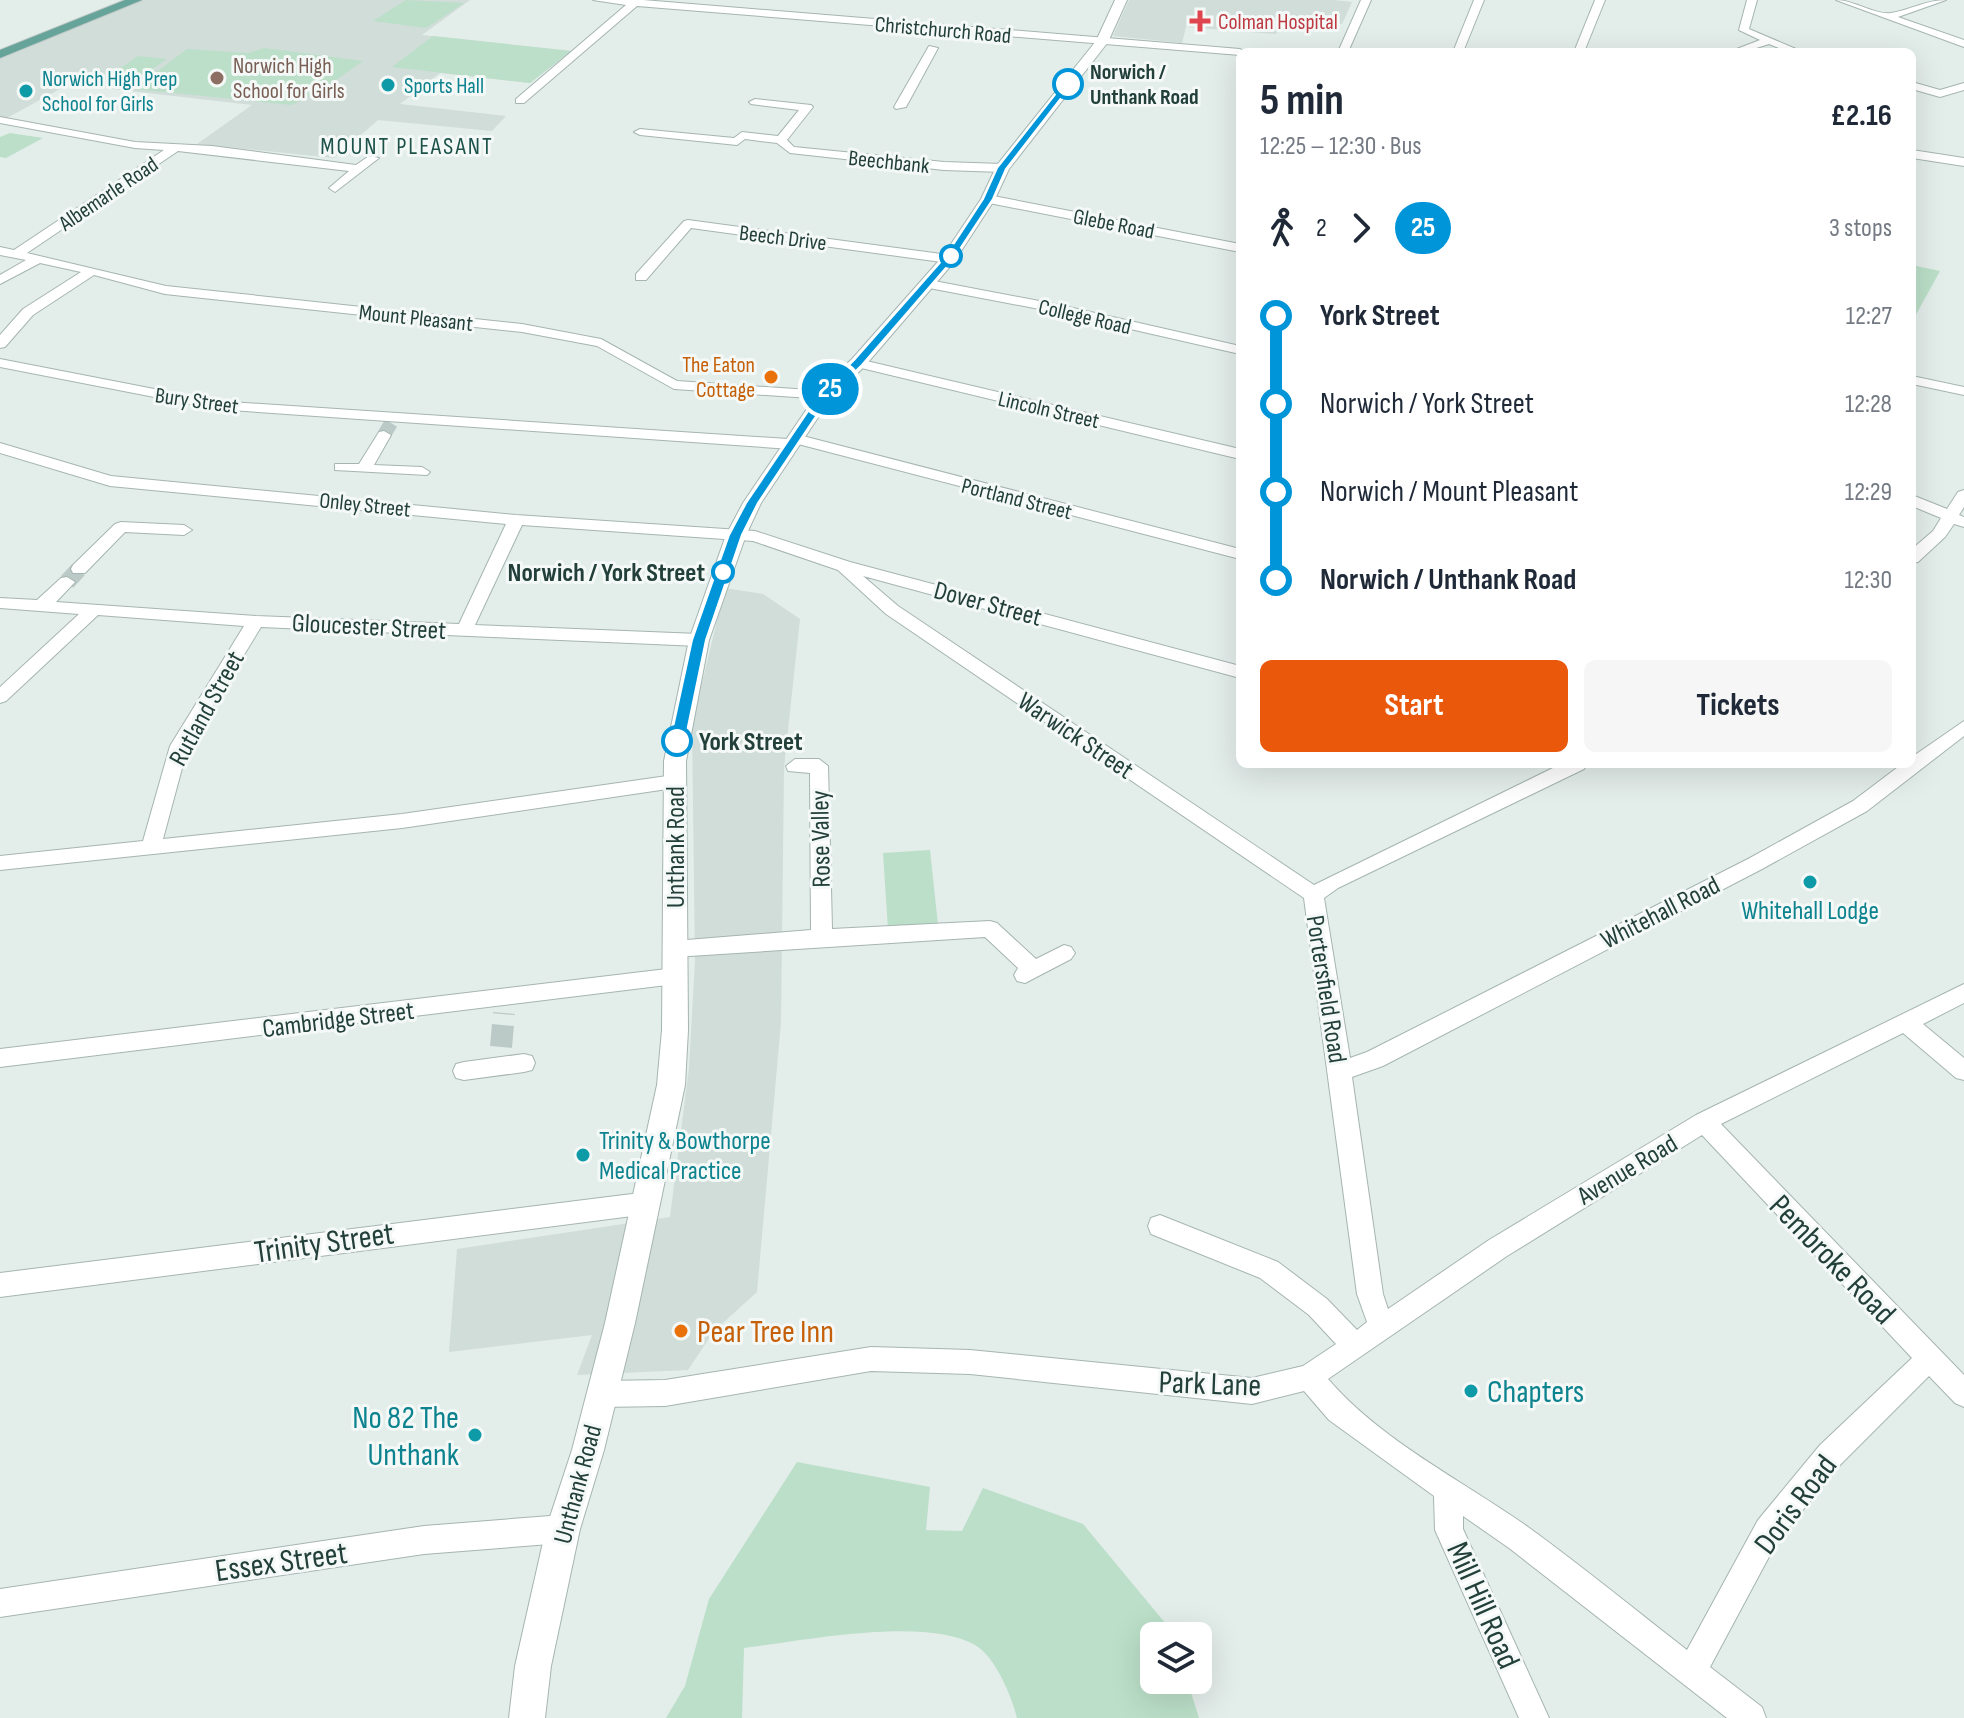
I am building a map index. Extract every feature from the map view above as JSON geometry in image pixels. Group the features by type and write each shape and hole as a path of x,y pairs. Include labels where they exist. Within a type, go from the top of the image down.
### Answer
{"main road":[{"path":"106,11 127,0"},
{"path":"0,54 136,0"}],"street":[{"name":"Christchurch Road","path":"598,0 1236,52"},
{"name":"Unthank Road","path":"527,1718 533,1666 563,1529 601,1394 648,1203 671,1085 675,1030 674,782 680,724 699,640 736,535 752,503 825,395 858,363 949,259 988,199 1002,168 1102,42 1121,0"},
{"path":"1345,48 1366,0"},
{"path":"1460,48 1479,0"},
{"path":"1581,48 1600,0"},
{"path":"1752,0 1744,30 1787,48"},
{"path":"1841,0 1964,44"},
{"path":"1887,17 1941,0"},
{"path":"520,101 637,1"},
{"path":"900,107 945,29"},
{"path":"1746,48 1767,41"},
{"path":"1916,86 1940,94 1964,86"},
{"path":"755,102 807,107 781,140"},
{"name":"Albemarle Road","path":"0,120 173,149"},
{"name":"Beechbank","path":"640,132 737,142 742,135 781,140 790,150 944,166 1002,168"},
{"path":"173,149 179,153 237,154 358,169"},
{"name":"Albemarle Road","path":"17,254 173,149"},
{"path":"1916,155 1964,162"},
{"path":"335,188 373,158"},
{"name":"Glebe Road","path":"988,199 1236,247"},
{"name":"Beech Drive","path":"641,277 688,224 949,259"},
{"name":"Mount Pleasant","path":"0,251 182,293 569,335 601,343 674,385 825,395"},
{"path":"0,280 38,259"},
{"path":"0,344 28,312 92,270"},
{"name":"College Road","path":"929,284 1060,309 1236,349"},
{"name":"Bury Street","path":"0,363 216,405 391,425 793,442"},
{"name":"Lincoln Street","path":"858,363 1236,453"},
{"path":"1916,381 1964,391"},
{"path":"364,469 391,425"},
{"name":"Portland Street","path":"793,442 1236,553"},
{"name":"Onley Street","path":"0,448 110,481 516,520 736,535"},
{"path":"340,467 422,472"},
{"path":"1916,554 1958,519 1964,495"},
{"path":"1916,502 1958,519"},
{"path":"464,631 516,520"},
{"path":"98,526 184,530"},
{"path":"40,607 121,527"},
{"name":"Dover Street","path":"736,535 755,536 844,566 1236,671"},
{"name":"Warwick Street","path":"844,566 892,610 1314,895"},
{"name":"Gloucester Street","path":"0,603 256,621 699,640"},
{"path":"0,697 92,611"},
{"name":"Rutland Street","path":"152,845 179,746 256,621"},
{"name":"Whitehall Road","path":"1916,763 1964,727"},
{"name":"Rose Valley","path":"795,766 819,766 822,937"},
{"name":"Whitehall Road","path":"1340,1068 1356,1067 1375,1059 1755,864 1860,806 1910,768"},
{"name":"Portersfield Road","path":"1381,1325 1370,1294 1340,1068 1314,913 1314,895 1331,883 1546,770"},
{"path":"0,863 402,821 674,782"},
{"path":"674,949 992,922 1029,973 1064,953"},
{"name":"Cambridge Street","path":"0,1058 505,1006 675,976"},
{"name":"Avenue Road","path":"1309,1377 1381,1325 1531,1228 1704,1122 1964,993"},
{"path":"1904,1021 1964,1071"},
{"path":"464,1071 500,1057 524,1063"},
{"name":"Pembroke Road","path":"1704,1122 1964,1394"},
{"name":"Trinity Street","path":"0,1285 648,1203"},
{"path":"1160,1226 1269,1270 1318,1307 1354,1345"},
{"name":"Park Lane","path":"601,1394 665,1393 871,1359 970,1362 1252,1391 1309,1377"},
{"name":"Doris Road","path":"1691,1672 1768,1530 1830,1455 1907,1377 1930,1360"},
{"path":"1309,1377 1338,1411 1519,1538 1751,1718"},
{"name":"Mill Hill Road","path":"1448,1488 1449,1530 1534,1718"},
{"name":"Essex Street","path":"0,1603 424,1540 563,1529"}],"shaded area":[{"name":"Norwich High School for Girls","path":"143,0 470,0 422,35 571,51 530,83 440,73 400,104 506,116 492,131 378,120 334,158 197,144 252,105 69,84 7,118 0,117 0,59"},
{"name":"Colman Hospital","path":"1129,0 1352,2 1342,24 1282,17 1276,34 1186,27 1182,43 1113,36"},
{"path":"725,588 763,594 800,619 784,767 781,1022 757,1292 714,1331 688,1370 577,1375 592,1335 449,1352 457,1249 670,1217 689,1068 695,961 692,724"}],"green space":[{"path":"406,0 464,3 426,28 373,21"},
{"path":"433,36 571,51 530,83 392,67"},
{"path":"264,48 363,61 323,89 292,105 134,89 187,49 248,53"},
{"path":"138,56 167,59 133,82 103,80"},
{"path":"10,133 43,138 6,158 0,157 0,137"},
{"path":"1916,266 1940,271 1916,315"},
{"path":"930,850 938,925 888,929 883,853"},
{"path":"797,1462 930,1487 926,1530 962,1531 983,1488 1083,1524 1164,1622 1140,1622 1140,1694 1191,1694 1199,1718 1017,1718 996,1667 975,1645 926,1632 895,1631 829,1636 744,1648 742,1718 666,1718 685,1686 709,1599"}],"tunnel":[{"path":"384,435 391,423"},
{"path":"67,582 79,569"},
{"path":"501,1047 504,1013"}],"bus line":[{"name":"25","path":"677,741 699,640 736,535 752,503 825,395 858,363 949,259 988,199 1002,168 1068,84"}],"place":[{"name":"Colman Hospital","path":"1200,21"},
{"name":"Norwich High School for Girls","path":"217,78"},
{"name":"Norwich / Unthank Road","path":"1068,84"},
{"name":"Sports Hall","path":"388,85"},
{"name":"Norwich High Prep School for Girls","path":"26,91"},
{"name":"The Eaton Cottage","path":"771,377"},
{"name":"Norwich / York Street","path":"723,572"},
{"name":"York Street","path":"677,741"},
{"name":"Whitehall Lodge","path":"1810,882"},
{"name":"Trinity & Bowthorpe Medical Practice","path":"583,1155"},
{"name":"Pear Tree Inn","path":"681,1331"},
{"name":"Chapters","path":"1471,1391"},
{"name":"No 82 The Unthank","path":"475,1435"}],"district":[{"name":"MOUNT PLEASANT","path":"407,146"}]}
